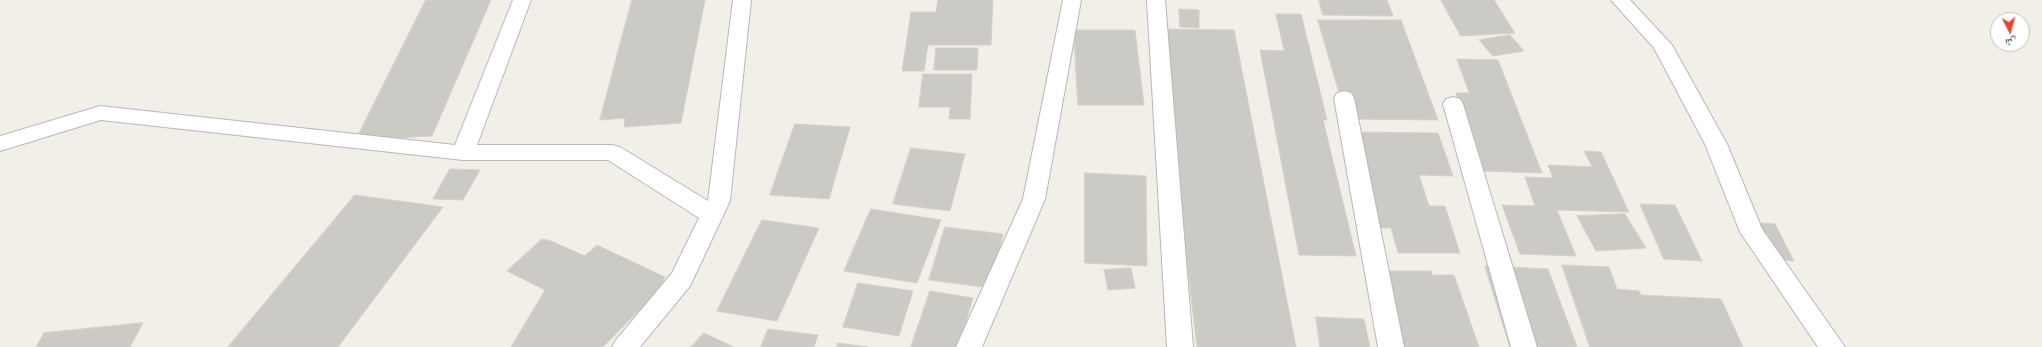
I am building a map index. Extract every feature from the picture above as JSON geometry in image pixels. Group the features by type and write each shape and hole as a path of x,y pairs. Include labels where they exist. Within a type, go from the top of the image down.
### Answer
{"street":[{"path":"463,153 522,0"},
{"path":"625,347 681,279 719,201 742,0"},
{"path":"969,347 1034,199 1072,0"},
{"path":"1156,0 1180,347"},
{"path":"1620,0 1662,45 1716,144 1752,232 1832,347"},
{"path":"1344,98 1391,347"},
{"path":"1453,104 1524,347"},
{"path":"0,144 100,113 463,153 612,152 712,215"}],"building":[{"path":"426,0 491,0 432,136 356,140"},
{"path":"632,0 705,0 681,123 624,127 625,118 600,120"},
{"path":"938,0 993,0 991,45 928,45 924,71 902,71 911,12 936,12"},
{"path":"1319,0 1387,0 1393,16 1323,15"},
{"path":"1441,0 1494,0 1515,33 1461,36"},
{"path":"1179,9 1199,10 1199,28 1180,27"},
{"path":"1276,14 1301,14 1327,120 1323,120 1356,256 1299,255 1260,50 1284,51"},
{"path":"1318,20 1401,20 1438,120 1347,119"},
{"path":"1155,29 1234,30 1296,347 1197,347 1188,271 1183,271"},
{"path":"1074,30 1135,30 1144,105 1078,105"},
{"path":"1510,35 1524,51 1493,56 1479,40"},
{"path":"936,48 978,48 977,70 934,70"},
{"path":"1457,59 1498,60 1542,173 1483,171 1456,93 1469,93"},
{"path":"923,74 972,74 970,119 949,119 950,107 919,107"},
{"path":"795,124 850,127 829,199 770,195"},
{"path":"1346,132 1438,133 1453,176 1419,175 1429,206 1445,206 1460,253 1398,253 1391,228 1370,228"},
{"path":"911,148 965,154 950,211 893,204"},
{"path":"1584,151 1601,152 1629,212 1557,210 1576,256 1520,254 1502,205 1535,206 1525,177 1553,178 1548,165 1592,167"},
{"path":"450,169 480,170 463,200 433,199"},
{"path":"1085,173 1146,176 1147,266 1085,263"},
{"path":"355,195 443,207 338,347 228,347"},
{"path":"1640,204 1675,205 1702,261 1664,259"},
{"path":"871,209 941,220 917,283 844,271"},
{"path":"1625,214 1646,248 1596,251 1577,216"},
{"path":"762,220 819,228 777,321 717,311"},
{"path":"1742,222 1775,224 1794,261 1760,258"},
{"path":"945,227 1003,234 991,288 929,280"},
{"path":"542,239 551,241 585,256 597,245 665,277 657,292 603,347 511,347 545,290 507,271"},
{"path":"1562,265 1609,267 1617,289 1639,291 1641,295 1721,299 1743,347 1590,347"},
{"path":"1485,266 1548,269 1577,347 1510,347"},
{"path":"1131,268 1135,288 1108,290 1104,270"},
{"path":"1380,271 1431,271 1432,275 1454,275 1479,347 1401,347"},
{"path":"858,283 913,291 899,336 843,327"},
{"path":"930,291 973,298 958,347 911,347"},
{"path":"1316,317 1364,319 1370,347 1320,347"},
{"path":"143,323 130,347 36,347 44,333"},
{"path":"768,329 818,335 814,347 761,347"},
{"path":"704,333 734,347 691,347"},
{"path":"838,343 868,347 837,347"}]}
